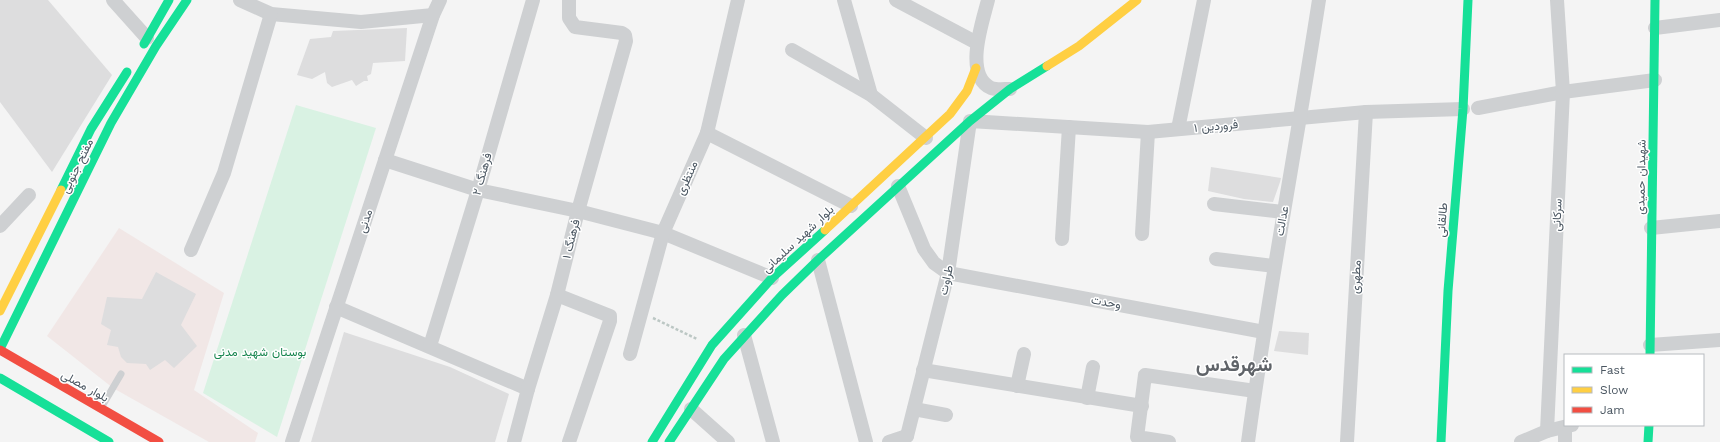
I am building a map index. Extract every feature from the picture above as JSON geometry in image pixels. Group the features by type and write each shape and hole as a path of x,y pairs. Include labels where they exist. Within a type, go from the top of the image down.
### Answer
{"street":[{"path":"113,0 147,38"},
{"path":"139,51 169,0"},
{"name":"مفتح جنوبی","path":"0,350 111,123 156,46 187,0"},
{"path":"240,0 271,14 361,22 433,15"},
{"name":"مدنی","path":"292,442 433,15 440,0"},
{"name":"فرهنگ ۲","path":"430,346 478,190 533,0"},
{"name":"فرهنگ ۱","path":"514,442 528,389 558,294 578,211 626,41 625,35 622,33 575,27 569,18 569,0"},
{"name":"منتظری","path":"630,354 663,233 707,133 738,0"},
{"path":"844,0 870,95"},
{"path":"896,0 977,43"},
{"path":"988,0 977,43 976,68 983,81 991,88 1010,89"},
{"path":"669,442 724,359 744,335 818,260 970,121 1010,89 1079,46 1137,0"},
{"path":"1178,129 1204,0"},
{"name":"عدالت","path":"1248,442 1274,266 1301,118 1319,0"},
{"name":"طالقانی","path":"1441,442 1448,291 1463,109 1468,0"},
{"name":"سرکانی","path":"1547,431 1563,92 1557,0"},
{"name":"شهیدان حمیدی","path":"1650,350 1655,0"},
{"path":"191,250 224,173 271,14"},
{"path":"1655,28 1720,20"},
{"path":"792,50 870,95 926,138"},
{"name":"مفتح جنوبی","path":"0,312 91,128 131,64"},
{"name":"بلوار شهید سلیمانی","path":"652,442 712,345 772,278 926,138 950,114 967,91 976,68"},
{"path":"1478,108 1563,92 1655,80"},
{"name":"فروردین ۱","path":"970,121 1148,132 1366,112 1463,109"},
{"name":"مطهری","path":"1347,442 1366,112"},
{"path":"99,117 111,123"},
{"name":"طراوت","path":"910,439 914,409 948,273 970,121"},
{"path":"1062,239 1069,127"},
{"path":"1142,234 1148,132"},
{"path":"707,133 851,206"},
{"path":"385,160 478,190 578,211 663,233 772,278"},
{"path":"898,186 924,249 934,263 948,273"},
{"path":"0,226 29,195"},
{"path":"1214,204 1283,212"},
{"path":"1651,228 1720,221"},
{"path":"1216,259 1274,266"},
{"path":"818,260 866,442"},
{"name":"وحدت","path":"948,273 1264,332"},
{"path":"558,294 610,316 610,321 569,442"},
{"path":"336,307 528,389"},
{"path":"744,335 773,442"},
{"path":"1650,350 1720,340"},
{"name":"بلوار مصلی","path":"0,350 159,442"},
{"path":"1017,386 1024,354"},
{"path":"1087,398 1093,367"},
{"path":"923,370 1142,406"},
{"path":"1169,442 1137,437 1145,374 1255,390"},
{"path":"0,378 109,442"},
{"path":"691,409 728,442"},
{"path":"914,409 946,415"},
{"path":"1521,442 1547,431 1569,426 1565,442"},
{"path":"1648,442 1649,426"},
{"path":"888,442 910,439"}],"lane":[{"path":"101,408 121,374"}],"path":[{"path":"642,313 712,345"}],"shaded area":[{"path":"119,228 224,293 194,390 258,433 255,442 209,442 113,388 47,336"}],"green space":[{"name":"بوستان شهید مدنی","path":"296,105 376,128 277,437 203,393"}],"building":[{"path":"0,0 48,0 112,75 52,172 0,102"},
{"path":"407,28 405,61 373,63 371,74 367,76 368,81 364,81 356,86 352,80 332,87 327,83 325,72 312,79 297,75 310,39 331,37 333,31"},
{"path":"1211,167 1281,178 1273,202 1244,199 1208,191"},
{"path":"156,272 196,294 181,325 197,346 174,368 165,360 150,370 146,364 127,363 121,357 118,347 107,345 111,330 101,324 107,297 142,299"},
{"path":"1279,331 1309,333 1308,355 1274,351"},
{"path":"344,332 450,367 509,394 495,442 311,442"}],"traffic: fast":[{"path":"144,44 169,0"},
{"path":"0,349 111,123 156,46 187,0"},
{"path":"1441,442 1448,291 1463,109 1468,0"},
{"path":"1650,354 1655,0"},
{"path":"669,442 724,359 782,295 818,260 970,121 1010,89 1047,66"},
{"path":"61,190 91,129 127,72"},
{"path":"652,442 712,345 772,278 825,230"},
{"path":"0,378 109,442"},
{"path":"1648,442 1649,426"}],"traffic: slow":[{"path":"1047,66 1079,46 1137,0"},
{"path":"825,230 950,114 967,91 976,68"},
{"path":"0,311 61,190"}],"traffic: jam":[{"path":"0,350 159,442"}],"district":[{"name":"شهرقدس","path":"1234,364"}]}
